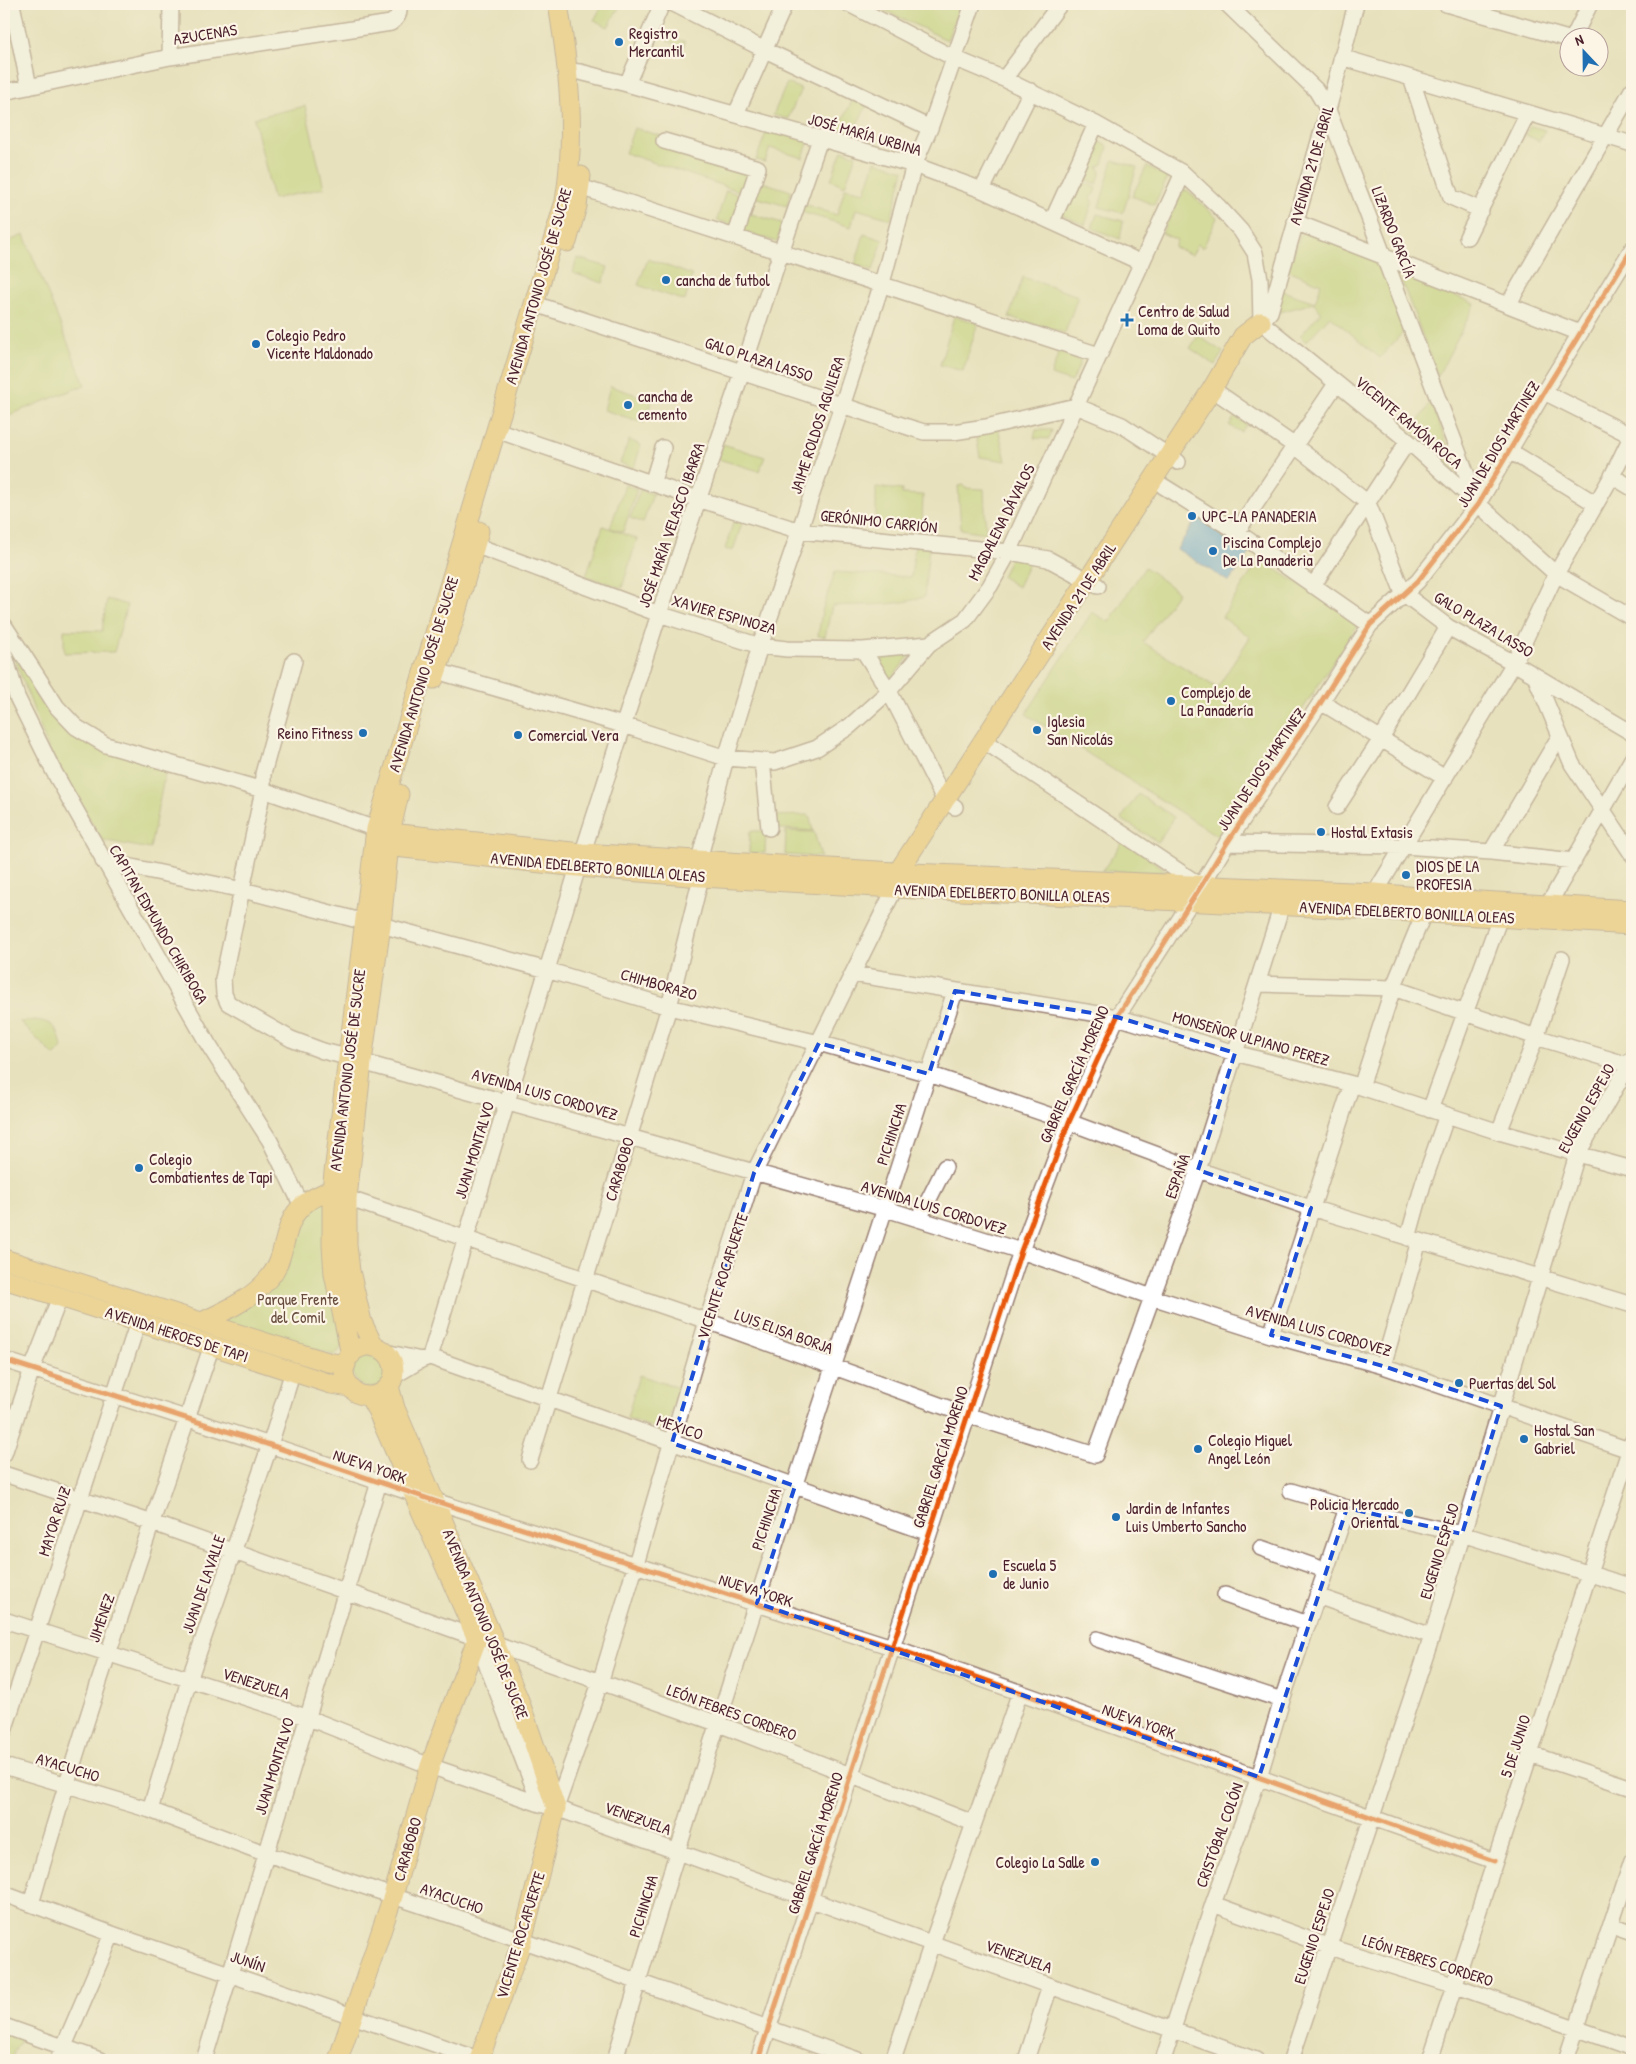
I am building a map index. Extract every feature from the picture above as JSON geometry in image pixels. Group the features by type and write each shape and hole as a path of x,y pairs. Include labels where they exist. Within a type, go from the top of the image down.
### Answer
{"main road":[{"name":"AVENIDA ANTONIO JOSÉ DE SUCRE","path":"558,4 574,71"},
{"name":"AVENIDA ANTONIO JOSÉ DE SUCRE","path":"348,1353 334,1274 332,1246 382,839 430,670 541,306 558,225 574,186 570,94 574,71 570,4"},
{"name":"AVENIDA 21 DE ABRIL","path":"901,878 1173,459 1253,341 1261,322"},
{"name":"AVENIDA 21 DE ABRIL","path":"1093,583 1163,486 1173,459"},
{"name":"AVENIDA EDELBERTO BONILLA OLEAS","path":"382,839 580,860 700,868 1197,894 1375,893 1438,899 1632,910"},
{"name":"AVENIDA EDELBERTO BONILLA OLEAS","path":"1197,894 1282,905 1632,925"},
{"name":"AVENIDA ANTONIO JOSÉ DE SUCRE","path":"340,1193 350,1271 362,1322 380,1350"},
{"path":"202,1322 228,1310 252,1295 271,1277 293,1218 302,1206 340,1193"},
{"name":"AVENIDA HEROES DE TAPI","path":"4,1259 322,1360 348,1353"},
{"name":"AVENIDA HEROES DE TAPI","path":"4,1279 331,1384 350,1387"},
{"path":"322,1360 328,1360 340,1355 344,1351 348,1353 362,1348 380,1350 393,1363 391,1381 378,1394 369,1396 357,1392 350,1387 346,1379 348,1353"},
{"name":"AVENIDA ANTONIO JOSÉ DE SUCRE","path":"391,1381 395,1408 519,1700 548,1806"},
{"name":"AVENIDA ANTONIO JOSÉ DE SUCRE","path":"369,1396 377,1410 477,1639"},
{"name":"CARABOBO","path":"338,2060 394,1896 430,1766 477,1639"},
{"name":"VICENTE ROCAFUERTE","path":"480,2060 522,1941 548,1806"}],"street":[{"path":"12,4 29,87"},
{"path":"170,56 171,4"},
{"name":"AZUCENAS","path":"4,92 170,56 391,23 398,18 400,10 398,4"},
{"path":"627,84 662,4"},
{"path":"674,4 763,49 930,128"},
{"path":"736,114 763,49 785,4"},
{"path":"849,4 954,58 1004,79 1096,124 1183,173 1219,207 1241,232 1255,253 1260,280 1261,322"},
{"name":"JAIME ROLDOS AGUILERA","path":"700,868 726,758 760,646 882,283 914,166 930,128 973,4"},
{"path":"1004,79 1060,4"},
{"name":"LIZARDO GARCÍA","path":"1227,4 1316,90 1328,110 1386,257 1478,504"},
{"name":"AVENIDA 21 DE ABRIL","path":"1261,322 1270,312 1328,110 1356,4"},
{"path":"1446,4 1558,36"},
{"path":"1579,28 1590,4"},
{"path":"1341,57 1632,144"},
{"name":"JOSÉ MARÍA URBINA","path":"574,71 736,114 914,166 982,190 1142,263"},
{"path":"1412,78 1451,197 1480,210"},
{"path":"1508,305 1632,90"},
{"path":"982,190 1031,92"},
{"path":"1467,237 1528,113"},
{"path":"1052,221 1096,124"},
{"name":"JOSÉ MARÍA VELASCO IBARRA","path":"580,860 658,614 820,139"},
{"path":"664,141 758,168 735,238"},
{"name":"MAGDALENA DÁVALOS","path":"430,670 624,725 726,758 775,762 817,748 850,726 889,691 929,644 965,620 990,586 1009,552 1183,173"},
{"path":"574,186 882,283 1099,355"},
{"path":"1295,222 1580,333"},
{"name":"JUAN DE DIOS MARTINEZ","path":"1197,894 1227,843 1370,625 1418,581 1478,504 1580,333 1630,258"},
{"name":"GALO PLAZA LASSO","path":"541,306 924,432 953,432 986,427 1076,406"},
{"name":"VICENTE RAMÓN ROCA","path":"1261,322 1408,441 1556,574 1632,618"},
{"path":"1237,532 1336,384"},
{"path":"1217,392 1295,446 1368,503 1403,593"},
{"path":"1375,893 1514,663 1556,574 1612,476 1632,435 1544,392"},
{"path":"1076,406 1122,426 1173,459"},
{"name":"GERÓNIMO CARRIÓN","path":"502,432 652,484 800,531 1009,552 1048,559 1093,583"},
{"path":"1313,586 1408,441"},
{"path":"652,484 663,448"},
{"path":"1510,451 1596,504"},
{"path":"1612,476 1632,488"},
{"path":"1163,486 1237,532 1370,625"},
{"name":"XAVIER ESPINOZA","path":"469,542 658,614 760,646 787,649 863,650 929,644"},
{"name":"GALO PLAZA LASSO","path":"1403,593 1448,627 1514,663 1632,733"},
{"path":"4,625 57,707 76,727 106,745 263,790 352,821 382,839"},
{"path":"1337,807 1381,739 1448,627"},
{"path":"863,650 889,691 950,804"},
{"name":"CAPITAN EDMUNDO CHIRIBOGA","path":"4,652 17,697 52,770 208,1044 270,1141 302,1206"},
{"path":"243,890 263,790 263,774 294,661"},
{"path":"1534,676 1572,764 1632,854"},
{"path":"1321,702 1445,778"},
{"path":"1492,852 1559,737"},
{"path":"988,744 1197,894"},
{"path":"1548,905 1632,758"},
{"path":"762,761 768,828"},
{"path":"1227,843 1403,846 1492,852 1574,861"},
{"name":"JUAN MONTALVO","path":"425,1359 466,1238 580,860"},
{"name":"CHIMBORAZO","path":"103,862 243,890 547,970 669,1007 819,1043 929,1074 1069,1122 1198,1170 1311,1208 1632,1305"},
{"name":"CARABOBO","path":"530,1460 550,1400 669,1007 700,868"},
{"name":"VICENTE ROCAFUERTE","path":"548,1806 600,1683 707,1321 754,1173 901,878"},
{"name":"AVENIDA LUIS CORDOVEZ","path":"243,890 223,979 224,994 228,1002 291,1039 323,1051 507,1101 919,1219 1021,1251 1152,1297 1271,1335 1383,1366 1631,1448"},
{"name":"GABRIEL GARCÍA MORENO","path":"758,2060 1021,1251 1069,1122 1117,1017 1197,894"},
{"name":"ESPAÑA","path":"1095,1455 1198,1170 1282,905"},
{"path":"1271,1335 1311,1208 1393,988 1424,913"},
{"path":"1430,1110 1500,917"},
{"path":"1499,1132 1536,1037 1562,959"},
{"name":"MONSEÑOR ULPIANO PEREZ","path":"853,974 1117,1017 1236,1053 1356,1086 1499,1132 1632,1169"},
{"path":"1258,984 1393,988 1536,1037 1631,1063"},
{"name":"PICHINCHA","path":"615,2060 637,1983 757,1603 955,991"},
{"name":"EUGENIO ESPEJO","path":"1291,2060 1432,1636 1577,1154 1631,1063"},
{"path":"1383,1366 1413,1240 1423,1184 1447,1115"},
{"path":"919,1219 945,1167"},
{"name":"LUIS ELISA BORJA","path":"340,1193 707,1321 967,1416 1095,1455"},
{"path":"4,1454 32,1369 60,1297"},
{"name":"MAYOR RUIZ","path":"4,1731 138,1322"},
{"name":"JIMENEZ","path":"31,1904 65,1785 107,1654 212,1345"},
{"name":"MEXICO","path":"380,1350 425,1359 550,1400 929,1533"},
{"path":"391,1381 425,1359"},
{"name":"NUEVA YORK","path":"4,1360 270,1445 435,1502 636,1564 892,1647 1494,1861"},
{"name":"JUAN DE LAVALLE","path":"150,1810 189,1680 270,1445 293,1371"},
{"name":"5 DE JUNIO","path":"1430,2060 1631,1448"},
{"name":"LEÓN FEBRES CORDERO","path":"4,1474 153,1523 719,1724 974,1823"},
{"name":"JUAN MONTALVO","path":"204,2060 265,1853 379,1482"},
{"path":"1291,1491 1346,1508 1462,1534 1632,1586"},
{"name":"CRISTÓBAL COLÓN","path":"1163,2060 1213,1904 1259,1777 1282,1700 1346,1508"},
{"path":"1261,1548 1325,1570"},
{"path":"1224,1595 1308,1624"},
{"path":"1317,1596 1432,1636"},
{"name":"VENEZUELA","path":"4,1620 308,1718 430,1766 679,1851 1256,2060"},
{"name":"AVENIDA ANTONIO JOSÉ DE SUCRE","path":"477,1639 548,1806"},
{"path":"1096,1639 1282,1700"},
{"path":"893,2060 1020,1692"},
{"path":"1530,1754 1632,1788"},
{"name":"AYACUCHO","path":"4,1766 150,1810 265,1853 394,1896 858,2060"},
{"path":"1566,2060 1632,1861"},
{"name":"JUNÍN","path":"4,1894 112,1934 480,2060"},
{"name":"LEÓN FEBRES CORDERO","path":"1213,1904 1330,1947 1453,1986 1632,2048"},
{"path":"1611,1925 1632,1932"},
{"path":"60,2054 112,1934"},
{"path":"1026,2060 1050,1986"},
{"path":"4,2026 60,2054 100,2060"}],"highlighted area":[{"path":"955,991 1117,1017 1235,1053 1198,1170 1311,1208 1271,1335 1383,1366 1501,1406 1462,1534 1347,1508 1259,1777 757,1603 795,1486 672,1443 754,1173 819,1043 929,1074"}],"green space":[{"path":"603,4 621,4 608,27 594,20"},
{"path":"886,4 961,4 947,40 884,10"},
{"path":"670,35 685,42 683,48 667,40"},
{"path":"787,83 801,89 788,119 773,115"},
{"path":"853,99 867,105 851,136 836,133"},
{"path":"305,106 324,188 273,199 254,118"},
{"path":"1530,126 1545,130 1539,141 1526,135"},
{"path":"634,128 661,136 752,170 745,193 625,153"},
{"path":"767,130 809,140 803,158 770,148 765,162 756,160"},
{"path":"1093,138 1108,147 1103,164 1098,167 1101,171 1097,184 1077,176"},
{"path":"842,150 856,155 845,186 831,180"},
{"path":"1113,160 1137,167 1123,213 1099,207"},
{"path":"875,161 904,170 891,219 856,209 851,227 801,212 804,204 837,215 845,188 865,192"},
{"path":"1147,166 1168,177 1154,205 1132,196"},
{"path":"1076,179 1097,188 1095,194 1090,197 1093,201 1085,225 1060,214"},
{"path":"759,181 791,191 787,206 754,197"},
{"path":"726,190 742,196 733,225 717,220"},
{"path":"1187,190 1217,218 1203,248 1198,244 1192,255 1174,247 1177,240 1162,233 1183,191"},
{"path":"748,213 782,223 777,242 742,231"},
{"path":"1097,214 1123,221 1120,239 1092,228"},
{"path":"1302,230 1383,260 1405,330 1380,358 1330,316 1306,342 1300,336 1321,312 1314,303 1276,313 1282,291 1315,302 1321,284 1288,270"},
{"path":"864,234 883,240 873,270 855,265"},
{"path":"24,235 85,385 4,417 4,243"},
{"path":"577,258 608,267 603,283 573,273"},
{"name":"cancha de futbol","path":"648,259 692,275 685,301 638,285"},
{"path":"1407,275 1475,304 1438,376 1402,282"},
{"path":"1023,277 1078,296 1065,333 1009,317"},
{"path":"954,316 978,323 963,371 940,365"},
{"path":"1198,336 1223,352 1215,365 1190,348"},
{"path":"1059,352 1081,361 1072,382 1051,375"},
{"name":"cancha de cemento","path":"610,386 652,400 644,423 604,410"},
{"path":"1431,402 1458,473 1412,431"},
{"path":"1235,417 1247,424 1241,432 1229,425"},
{"path":"998,427 1006,461 980,457 975,430"},
{"path":"1036,430 1052,430 1049,439 1034,438"},
{"path":"629,440 641,445 634,468 620,463"},
{"path":"723,444 765,457 759,471 718,459"},
{"path":"625,485 637,489 623,532 610,528"},
{"path":"964,485 965,488 984,489 986,533 961,529 958,486"},
{"path":"876,487 902,490 902,494 923,495 922,528 876,524"},
{"path":"640,490 653,494 643,523 630,518"},
{"path":"734,520 742,523 733,551 725,549"},
{"path":"603,526 637,539 622,588 586,576"},
{"path":"915,545 929,547 924,597 889,604 832,606 825,637 818,636 822,611 835,572 911,577"},
{"path":"1011,556 1031,559 1018,587 1002,577"},
{"name":"Complejo de La Panadería","path":"1260,559 1359,623 1219,837 1026,714 1092,612 1109,622 1145,567 1178,592 1143,642 1217,688 1250,637 1222,617"},
{"path":"107,599 127,605 114,652 64,653 64,630 102,631"},
{"path":"7,638 50,710 166,768 150,849 102,840 48,748"},
{"path":"874,652 912,653 889,681"},
{"path":"1138,794 1174,817 1158,842 1121,819"},
{"path":"809,815 813,831 769,828 769,816"},
{"path":"750,831 766,831 765,853 749,853"},
{"path":"786,831 814,832 821,857 785,855"},
{"path":"1124,840 1168,872 1102,871"},
{"path":"35,1020 47,1023 55,1028 62,1048 56,1055 54,1056 20,1022"},
{"name":"Parque Frente del Comil","path":"326,1197 342,1347 338,1352 333,1355 215,1320 236,1311 297,1222"},
{"path":"370,1354 377,1355 382,1359 386,1364 386,1378 382,1383 377,1387 370,1388 363,1387 358,1383 354,1378 353,1371 354,1364 358,1359 363,1355"},
{"path":"639,1375 679,1388 667,1426 661,1431 627,1418"},
{"path":"4,2023 26,2031 14,2052 12,2060 4,2060"}],"water":[{"name":"Piscina Complejo De La Panaderia","path":"1197,518 1250,553 1229,582 1177,549"}],"cycle path":[{"path":"758,2060 1021,1251 1069,1122 1117,1017 1227,843 1370,625 1418,581 1478,504 1632,249"},
{"path":"4,1360 270,1445 435,1501 892,1647 1494,1861"}],"place":[{"name":"Registro Mercantil","path":"619,42"},
{"name":"cancha de futbol","path":"666,280"},
{"name":"Centro de Salud Loma de Quito","path":"1127,320"},
{"name":"Colegio Pedro Vicente Maldonado","path":"256,344"},
{"name":"cancha de cemento","path":"628,405"},
{"name":"UPC-LA PANADERIA","path":"1192,516"},
{"name":"Piscina Complejo De La Panaderia","path":"1213,551"},
{"name":"Complejo de La Panadería","path":"1171,701"},
{"name":"Iglesia San Nicolás","path":"1037,730"},
{"name":"Reino Fitness","path":"363,733"},
{"name":"Comercial Vera","path":"518,735"},
{"name":"Hostal Extasis","path":"1321,832"},
{"name":"DIOS DE LA PROFESIA","path":"1406,875"},
{"name":"Colegio Combatientes de Tapi","path":"139,1168"},
{"name":"Puertas del Sol","path":"1459,1383"},
{"name":"Hostal San Gabriel","path":"1524,1439"},
{"name":"Colegio Miguel Angel León","path":"1198,1449"},
{"name":"Policia Mercado Oriental","path":"1409,1513"},
{"name":"Jardin de Infantes Luis Umberto Sancho","path":"1116,1517"},
{"name":"Escuela 5 de Junio","path":"993,1574"},
{"name":"Colegio La Salle","path":"1095,1862"}]}
